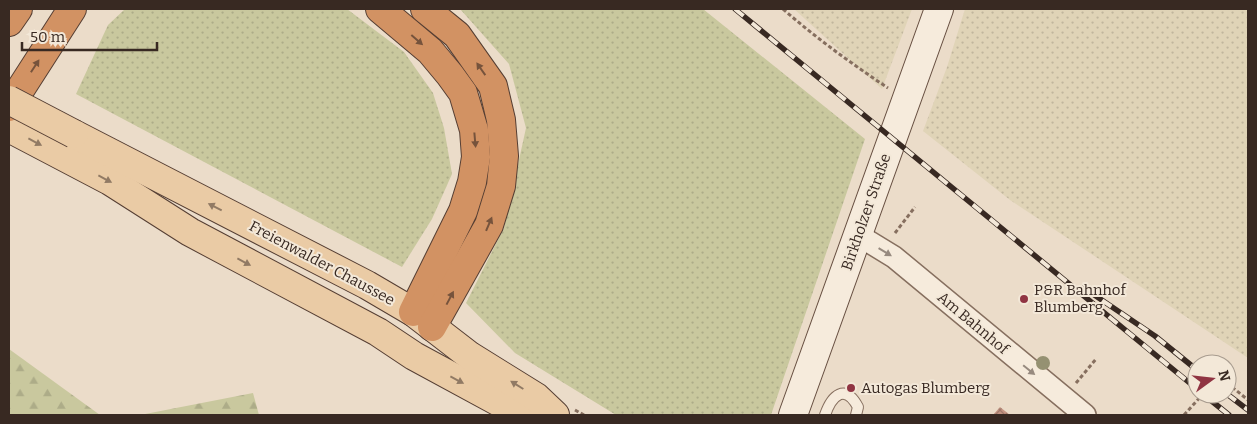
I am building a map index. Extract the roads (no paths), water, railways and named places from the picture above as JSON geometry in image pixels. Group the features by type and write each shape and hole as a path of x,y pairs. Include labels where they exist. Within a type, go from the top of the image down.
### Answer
{"highway":[{"path":"9,22 18,9"},
{"path":"9,107 72,9"},
{"path":"380,9 430,51 450,74 463,94 474,130 476,157 472,182 463,211 413,334"},
{"path":"413,334 489,225 501,186 504,156 500,120 493,86 457,35 425,9"}],"main road":[{"name":"Birkholzer Straße","path":"793,415 939,9"},
{"path":"9,100 68,145"},
{"path":"9,128 68,145"},
{"name":"Freienwalder Chaussee","path":"68,145 367,286 413,334 523,415"},
{"name":"Freienwalder Chaussee","path":"68,145 110,181 190,232 413,334 470,356 536,397 566,413"}],"street":[{"name":"Am Bahnhof","path":"858,235 894,257 1084,415"}],"lane":[{"path":"825,415 832,400 840,394 846,394 852,397 858,407 856,415"}],"railway":[{"path":"735,9 1187,381"},
{"path":"1084,288 1155,336 1187,362"},
{"path":"1237,402 1248,410"},
{"path":"1215,404 1229,415"}],"place":[{"name":"P&R Bahnhof Blumberg","path":"1024,299"},
{"name":"Autogas Blumberg","path":"851,388"}]}
